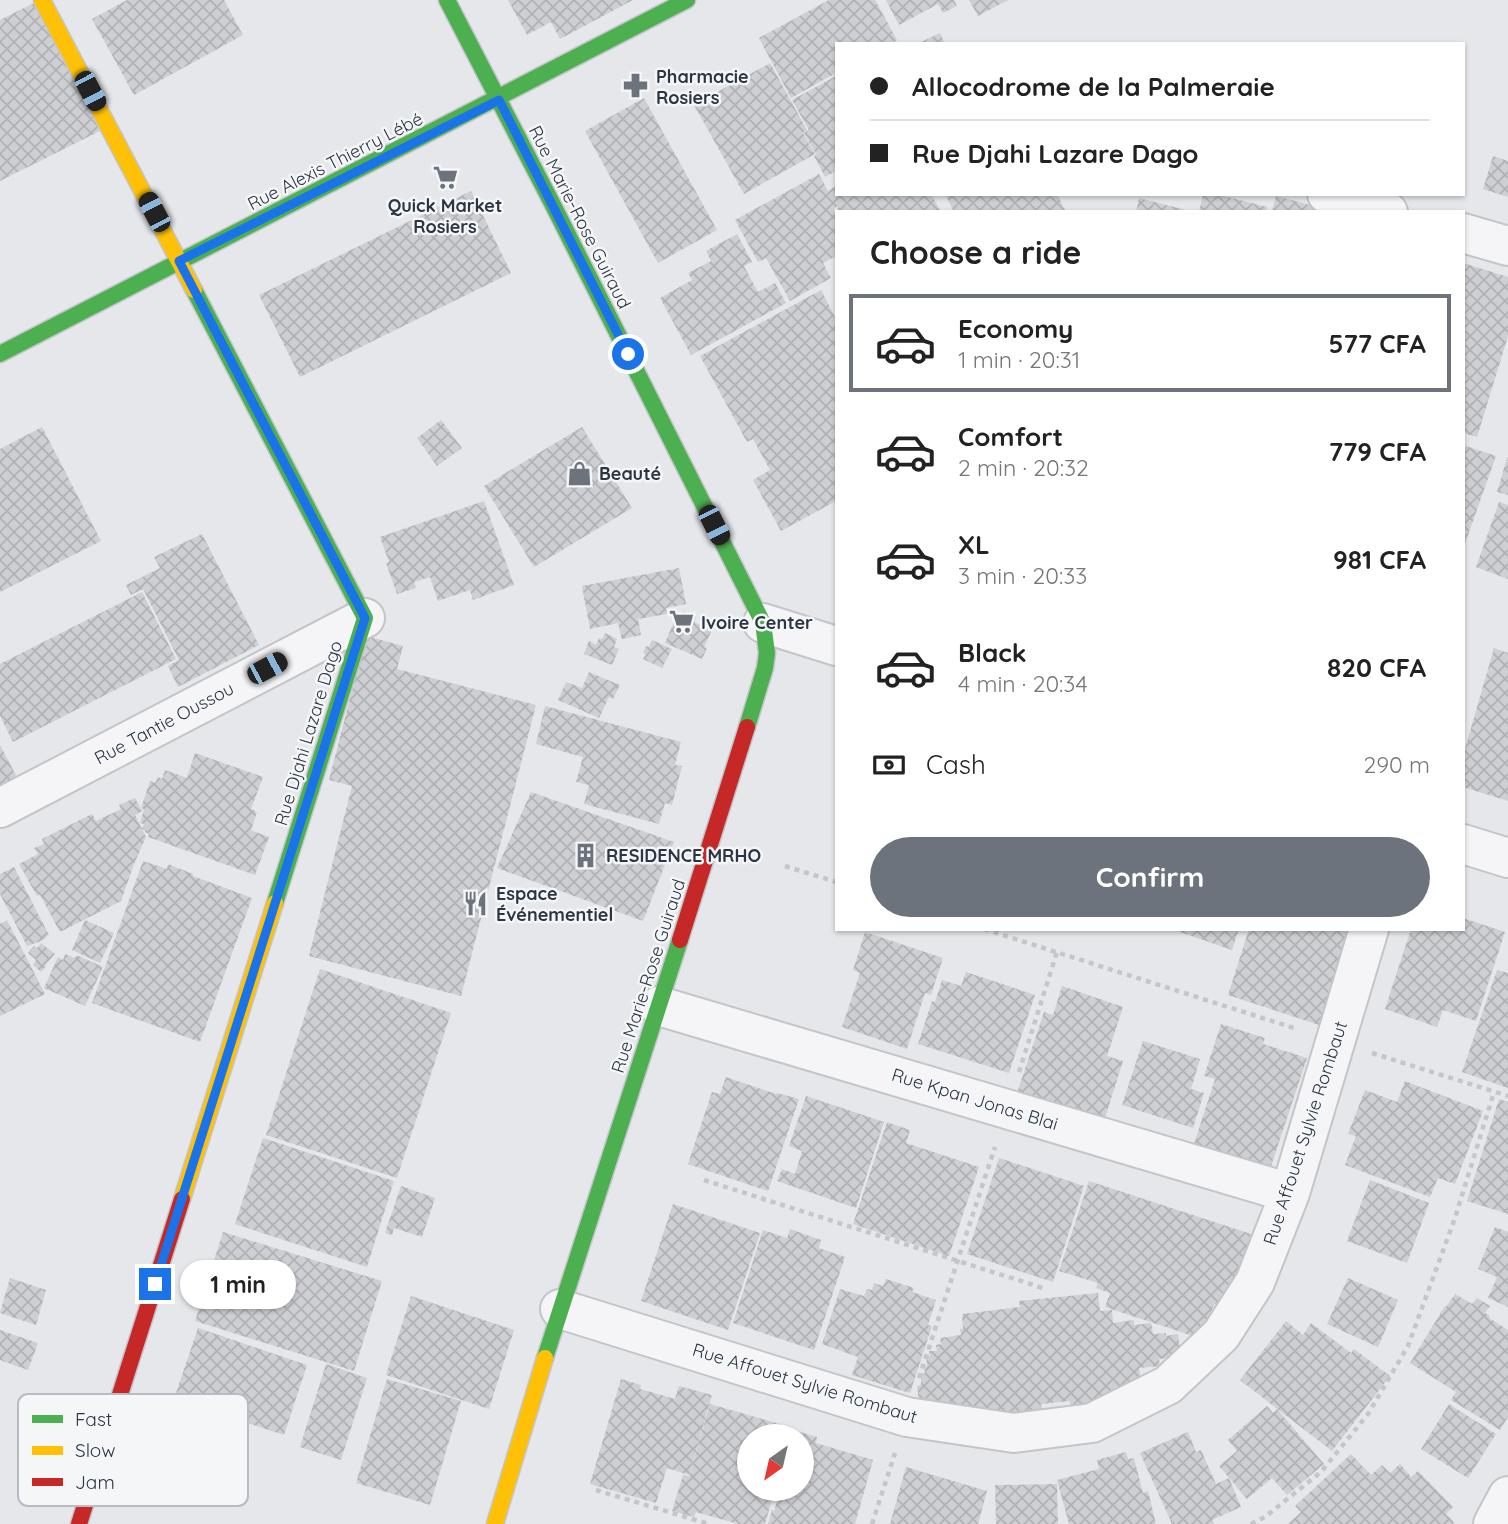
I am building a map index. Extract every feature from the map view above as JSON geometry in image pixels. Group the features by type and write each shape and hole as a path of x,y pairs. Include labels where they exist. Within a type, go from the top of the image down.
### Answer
{"street":[{"path":"42,0 365,618"},
{"name":"Rue Marie-Rose Guiraud","path":"447,0 763,623 767,653 765,668 495,1524"},
{"name":"Rue Alexis Thierry Lébé","path":"0,354 499,100 687,0"},
{"path":"1334,196 1381,210"},
{"path":"1465,234 1508,246"},
{"name":"Rue Tantie Oussou","path":"0,808 365,618"},
{"name":"Rue Djahi Lazare Dago","path":"120,1394 365,618"},
{"path":"763,623 835,646"},
{"path":"1465,845 1508,858"},
{"name":"Rue Affouet Sylvie Rombaut","path":"561,1309 906,1417 1014,1433 1092,1423 1168,1385 1221,1335 1255,1282 1290,1193 1368,931"},
{"name":"Rue Kpan Jonas Blai","path":"659,1006 1290,1193"},
{"path":"1493,1524 1508,1496"},
{"name":"Rue Djahi Lazare Dago","path":"79,1524 85,1506"}],"path":[{"path":"785,866 835,882"},
{"path":"990,931 1508,1096"},
{"path":"872,1524 1057,953"},
{"path":"1251,1524 1265,1517 1321,1472 1368,1413 1408,1346 1455,1218 1494,1092"},
{"path":"704,1180 1046,1289"},
{"path":"596,1490 709,1524"}],"building":[{"path":"127,0 224,0 243,35 134,95 92,19"},
{"path":"508,0 633,0 560,39 551,22 527,35"},
{"path":"829,0 875,0 897,40 835,42 835,74 791,98 759,38"},
{"path":"886,0 954,0 957,6 943,13 938,4 899,25"},
{"path":"969,0 1008,0 978,16"},
{"path":"34,3 100,131 0,181 0,20"},
{"path":"940,33 944,42 921,42"},
{"path":"770,63 807,130 798,136 803,133 815,154 744,194 694,105"},
{"path":"835,77 835,172 825,177 814,156 821,151 816,154 804,133 809,130 792,100"},
{"path":"644,98 717,230 658,263 585,131"},
{"path":"1493,156 1508,161 1508,197 1483,189"},
{"path":"819,174 828,191 835,187 835,196 932,196 940,210 838,210 838,206 834,209 835,257 823,263 831,278 790,301 766,258 758,262 735,220"},
{"path":"471,191 511,273 300,377 259,295"},
{"path":"946,196 1058,196 1065,210 953,210"},
{"path":"1203,196 1224,196 1267,207 1266,210 1199,210"},
{"path":"1276,196 1329,210 1272,210"},
{"path":"1139,198 1186,210 1136,210"},
{"path":"737,234 752,262 744,266 758,292 775,283 786,303 691,355 660,298 692,280 688,273 711,261 706,251"},
{"path":"1465,264 1508,277 1508,336 1477,437 1465,434"},
{"path":"821,290 835,317 835,502 781,531 753,480 770,470 753,439 747,442 700,356"},
{"path":"441,420 462,448 437,466 417,438"},
{"path":"42,427 101,541 0,592 0,449"},
{"path":"582,427 632,508 534,567 484,486"},
{"path":"1465,446 1496,456 1465,543"},
{"path":"1508,458 1508,495 1497,492"},
{"path":"484,501 514,585 473,600 470,590 438,601 430,577 414,582 416,588 397,594 380,537"},
{"path":"1499,502 1508,505 1508,579 1476,567"},
{"path":"202,534 259,645 178,687 168,666 179,660 143,589 131,595 126,585 160,568 154,557"},
{"path":"679,568 686,604 666,608 667,614 638,619 641,635 622,639 618,623 590,629 582,586"},
{"path":"142,592 176,659 13,742 0,716 0,664"},
{"path":"683,611 696,617 694,622 712,630 702,659 665,643 676,617 680,619"},
{"path":"605,633 617,639 614,647 619,649 612,665 584,654 589,641 596,645"},
{"path":"366,636 403,646 397,669 536,705 461,996 309,956 352,786 329,780"},
{"path":"652,640 672,649 662,668 643,659 646,646 649,647"},
{"path":"1494,648 1508,653 1508,801 1465,788 1465,749"},
{"path":"589,672 620,685 613,699 609,697 599,718 558,700 566,682 582,688"},
{"path":"545,706 681,742 675,765 682,766 672,805 665,803 659,824 584,804 589,785 576,782 583,757 536,744"},
{"path":"0,745 19,781 0,790"},
{"path":"195,753 263,777 251,809 257,812 251,830 269,837 255,875 148,837 149,834 142,829 144,824 140,823 144,809 141,808 150,781 155,783 158,777 162,779 165,770 187,778"},
{"name":"RESIDENCE MRHO","path":"531,792 674,842 643,921 497,868"},
{"path":"135,798 142,811 135,815 146,837 121,901 60,932 19,864 38,854 34,848 44,844 42,839 92,814 96,821 121,809 119,805"},
{"path":"143,861 167,869 168,864 252,898 200,1042 92,1003"},
{"path":"14,867 49,935 27,946 0,894 0,874"},
{"path":"1465,919 1505,932 1476,1021 1443,1010 1437,1027 1385,1009 1410,931 1465,931"},
{"path":"7,920 45,994 0,1016 0,924"},
{"path":"85,920 114,933 100,963 72,950"},
{"path":"1180,931 1238,931 1232,950"},
{"path":"1248,931 1352,931 1322,1026 1228,995"},
{"path":"865,932 943,958 931,995 925,993 907,1049 842,1027 860,973 853,970"},
{"path":"41,943 55,954 41,972 33,965 36,960 28,953"},
{"path":"65,954 75,958 77,955 103,967 85,1006 44,988 58,957 63,960"},
{"path":"320,969 451,1013 397,1178 266,1135"},
{"path":"1497,970 1508,973 1508,1088 1462,1072"},
{"path":"966,972 1035,995 1009,1073 918,1044 942,980 961,986"},
{"path":"1062,986 1123,1007 1107,1056 1123,1061 1104,1121 1017,1093 1044,1012 1053,1015"},
{"path":"1221,1024 1265,1038 1263,1044 1307,1058 1270,1169 1194,1144 1215,1079 1204,1076"},
{"path":"1143,1041 1200,1059 1191,1089 1204,1093 1193,1128 1122,1105"},
{"path":"726,1077 799,1099 768,1191 688,1164 712,1092 720,1094"},
{"path":"1405,1081 1483,1111 1455,1184 1438,1178 1430,1197 1345,1165 1356,1136 1348,1134 1365,1090 1397,1102"},
{"path":"806,1096 884,1122 856,1208 777,1181 782,1169 795,1174 802,1151 789,1146"},
{"path":"1499,1099 1508,1102 1508,1214 1467,1201"},
{"path":"887,1122 910,1130 906,1143 979,1167 949,1256 853,1224"},
{"path":"263,1138 394,1181 367,1267 235,1224"},
{"path":"999,1158 1084,1186 1053,1282 967,1254"},
{"path":"1370,1180 1429,1203 1407,1263 1347,1241"},
{"path":"1089,1181 1251,1234 1228,1308 1214,1304 1202,1339 1105,1307 1110,1293 1096,1288 1098,1283 1059,1271"},
{"path":"401,1186 435,1198 422,1237 394,1228 392,1235 385,1233"},
{"path":"673,1204 760,1233 728,1330 641,1301"},
{"path":"1495,1227 1508,1232 1508,1307 1488,1298 1497,1277 1478,1269"},
{"path":"790,1229 821,1240 819,1248 845,1257 814,1350 733,1323 763,1230 787,1238"},
{"path":"223,1232 382,1281 354,1371 195,1321"},
{"path":"10,1278 46,1290 36,1325 0,1313"},
{"path":"1348,1278 1398,1300 1378,1347 1327,1324"},
{"path":"886,1279 914,1288 912,1292 936,1300 928,1325 932,1326 910,1393 852,1375 858,1357 822,1344 840,1289 864,1296 867,1289 872,1290 874,1283 883,1286"},
{"path":"1098,1293 1100,1311 1112,1310 1113,1323 1134,1320 1134,1325 1151,1323 1153,1334 1178,1334 1178,1357 1159,1359 1160,1366 1139,1368 1142,1387 1112,1390 1114,1405 1071,1410 1070,1401 1041,1404 1042,1413 984,1419 983,1408 921,1415 917,1386 921,1385 921,1374 925,1373 926,1357 930,1356 929,1351 937,1351 936,1345 941,1344 940,1338 961,1335 962,1314 1020,1307 1019,1301"},
{"path":"1455,1294 1472,1304 1477,1298 1490,1306 1485,1313 1508,1330 1508,1417 1500,1430 1451,1400 1456,1392 1410,1363"},
{"path":"411,1296 514,1330 489,1409 386,1375"},
{"path":"1286,1321 1303,1335 1311,1323 1351,1353 1354,1349 1390,1376 1332,1451 1240,1380"},
{"path":"198,1328 307,1365 284,1435 248,1423 248,1394 176,1394"},
{"path":"0,1330 38,1343 28,1370 0,1360"},
{"path":"326,1364 367,1378 341,1460 300,1447"},
{"path":"387,1379 461,1401 430,1505 356,1483"},
{"path":"621,1379 641,1385 640,1389 675,1399 679,1386 712,1395 689,1475 667,1468 656,1503 590,1484"},
{"path":"710,1404 779,1424 737,1424 737,1502 771,1502 765,1524 738,1524 696,1512 694,1517 672,1511 683,1475 689,1476"},
{"path":"1449,1404 1496,1434 1468,1478 1421,1449"},
{"path":"1267,1406 1273,1413 1277,1409 1324,1464 1287,1495 1272,1478 1247,1499 1219,1466 1237,1451 1228,1440"},
{"path":"1188,1432 1196,1452 1201,1450 1216,1484 1229,1478 1241,1507 1212,1520 1214,1524 1172,1524 1140,1453"},
{"path":"814,1436 817,1437 816,1443 873,1460 855,1524 768,1524 772,1510 774,1511 777,1502 814,1502"},
{"path":"1126,1452 1128,1459 1134,1458 1143,1493 1148,1491 1156,1524 1069,1524 1057,1480 1099,1469 1097,1460"},
{"path":"1351,1454 1371,1475 1382,1465 1390,1473 1400,1464 1411,1477 1418,1471 1453,1507 1446,1514 1453,1524 1288,1524 1301,1512 1295,1506"},
{"path":"906,1467 987,1491 978,1524 890,1524"},
{"path":"1057,1484 1058,1524 996,1524 995,1485"}],"traffic: fast":[{"path":"447,0 763,623 767,653 765,668 747,727"},
{"path":"0,354 687,0"},
{"path":"194,290 365,618 275,903"},
{"path":"545,1358 680,940"}],"traffic: slow":[{"path":"42,0 194,290"},
{"path":"182,1199 275,903"},
{"path":"495,1524 545,1358"}],"traffic: jam":[{"path":"680,940 747,727"},
{"path":"120,1394 182,1199"},
{"path":"79,1524 85,1506"}],"place":[{"name":"Pharmacie Rosiers","path":"636,86"},
{"name":"Quick Market Rosiers","path":"445,178"},
{"name":"Beauté","path":"579,473"},
{"name":"Ivoire Center","path":"681,622"},
{"name":"RESIDENCE MRHO","path":"586,855"},
{"name":"Espace Événementiel","path":"476,903"}],"route":[{"path":"155,1284 365,618 179,261 499,100 628,354"}]}
